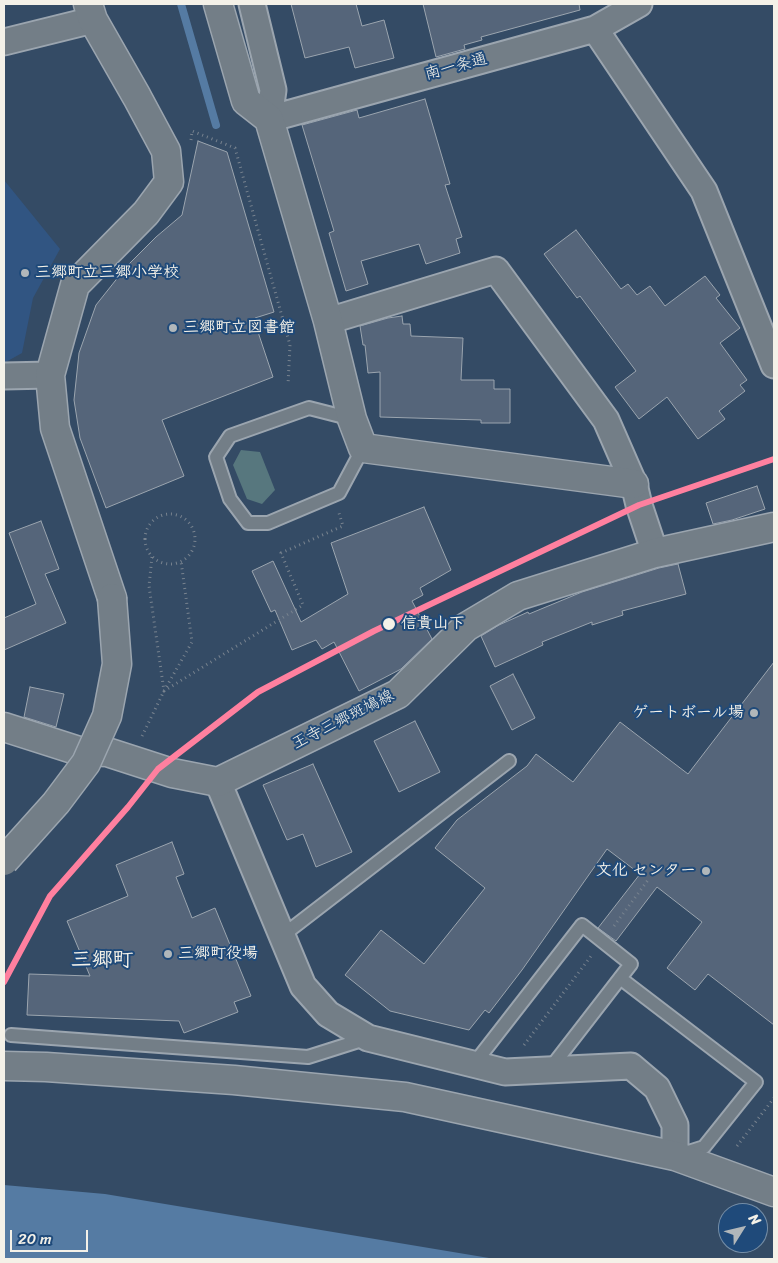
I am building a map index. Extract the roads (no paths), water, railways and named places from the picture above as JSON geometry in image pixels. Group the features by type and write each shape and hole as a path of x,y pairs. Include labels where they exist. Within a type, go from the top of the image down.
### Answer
{"street":[{"path":"218,4 246,101 269,118"},
{"path":"252,4 273,90 269,118 328,321 352,419 363,448 634,484"},
{"name":"南一条通","path":"269,118 595,29 639,4"},
{"path":"4,42 90,12 166,151 169,182 146,213 75,285 50,375 55,428 112,598 117,664 107,716 86,763 56,803 4,860"},
{"path":"595,29 704,191 774,365"},
{"path":"328,321 496,270 606,420 634,484 654,553"},
{"path":"4,376 50,375"},
{"name":"王寺三郷斑鳩線","path":"218,782 398,694 466,627 518,596 654,553 774,527"},
{"path":"4,727 79,751 107,752 172,773 218,782 303,986 328,1014 368,1038 505,1072 631,1066 656,1088 675,1125 675,1156"},
{"path":"4,842 40,806 79,751"},
{"path":"4,1066 46,1067 234,1080 405,1097 675,1156 774,1192"}],"lane":[{"path":"352,419 309,408 230,436 216,457 230,499 248,523 268,523 339,493 363,448"},
{"path":"282,936 509,761"},
{"path":"474,1064 582,925 631,964 548,1070"},
{"path":"620,978 756,1082 704,1147 675,1156"},
{"path":"11,1035 308,1057 368,1038"}],"waterway":[{"path":"181,4 216,125"}],"place":[{"name":"三郷町立三郷小学校","path":"25,273"},
{"name":"三郷町立図書館","path":"173,328"},
{"name":"信貴山下","path":"389,624"},
{"name":"ゲートボール場","path":"754,713"},
{"name":"文化 センター","path":"706,871"},
{"name":"三郷町役場","path":"168,954"}],"district":[{"name":"三郷町","path":"102,961"}]}
